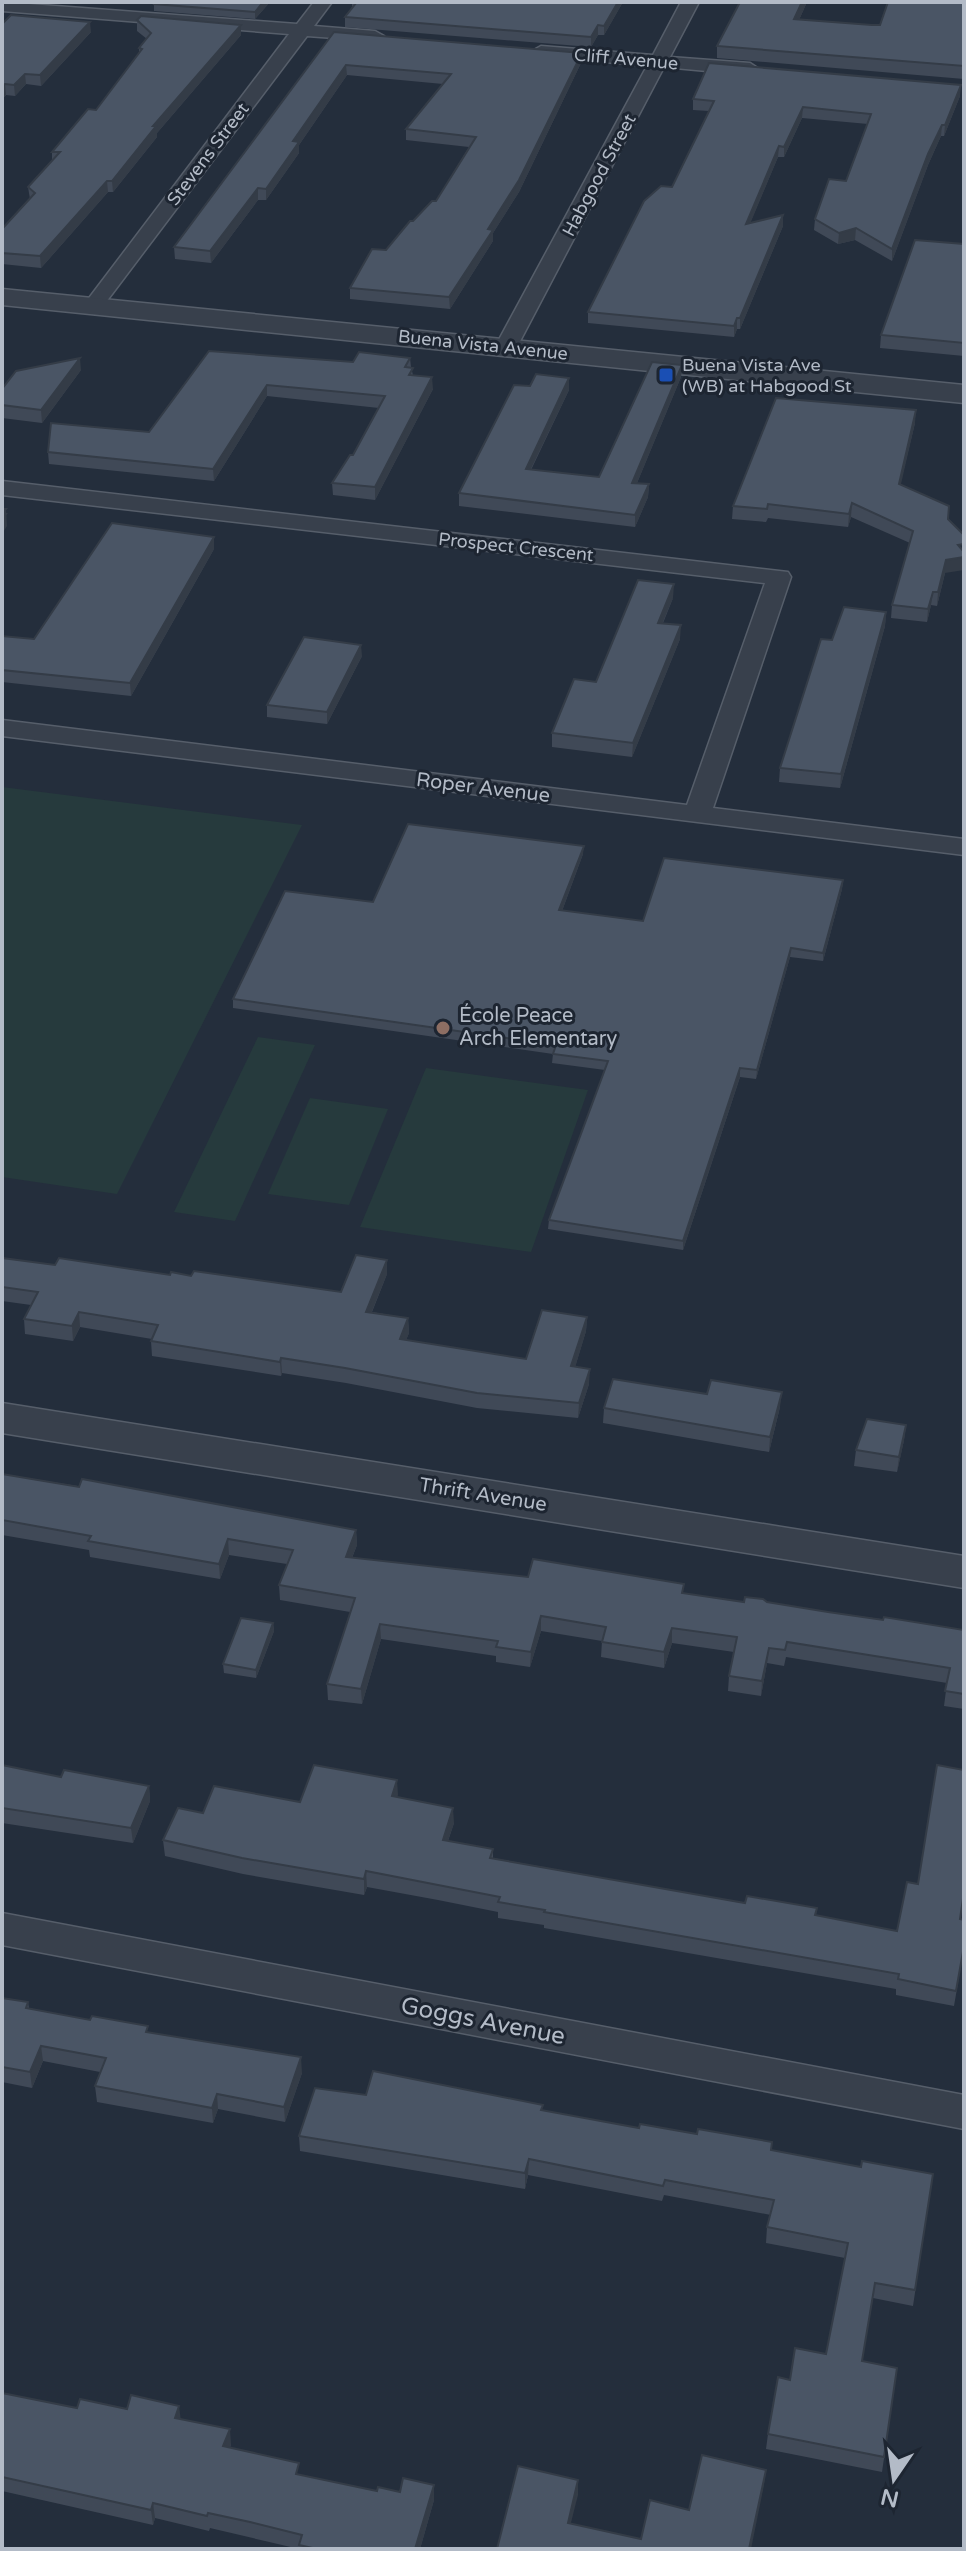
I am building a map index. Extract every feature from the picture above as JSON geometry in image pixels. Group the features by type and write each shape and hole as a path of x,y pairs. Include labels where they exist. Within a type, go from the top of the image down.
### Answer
{"street":[{"name":"Stevens Street","path":"93,306 323,2"},
{"name":"Habgood Street","path":"506,347 690,2"},
{"path":"2,6 388,38"},
{"name":"Cliff Avenue","path":"515,49 776,71"},
{"name":"Buena Vista Avenue","path":"2,297 964,394"},
{"name":"Prospect Crescent","path":"2,488 779,577 697,815"},
{"name":"Roper Avenue","path":"2,728 964,847"},
{"name":"Thrift Avenue","path":"2,1418 964,1572"},
{"name":"Goggs Avenue","path":"2,1929 964,2112"}],"green space":[{"path":"2,787 302,825 117,1194 2,1177"},
{"path":"258,1037 315,1045 235,1221 174,1212"},
{"path":"426,1068 588,1090 531,1252 360,1227"},
{"path":"310,1098 388,1109 349,1205 268,1194"}],"building":[{"path":"155,2 263,2 255,12"},
{"path":"352,2 618,2 604,26 598,25 591,37 345,17 356,3"},
{"path":"740,2 802,2 794,19 880,25 888,2 964,2 964,66 717,46"},
{"path":"11,15 90,22 40,75 25,74 14,85 5,84 2,87 2,24"},
{"path":"141,16 241,25 153,126 156,126 112,181 107,181 40,256 2,253 2,229 35,193 28,187 60,152 52,152 88,109 96,110 142,49 139,48 151,33 137,20"},
{"path":"334,32 582,53 519,180 488,229 493,230 449,297 350,288 372,249 386,250 410,221 432,201 436,201 476,137 406,129 451,74 346,65 293,141 299,142 266,189 258,188 210,251 174,247"},
{"path":"709,63 961,85 945,125 942,125 928,154 892,249 856,228 839,233 815,219 829,179 846,181 871,114 803,107 784,147 779,146 746,224 783,215 734,326 588,312 644,201 661,186 672,187 714,101 693,99"},
{"path":"915,240 964,244 964,343 881,335"},
{"path":"209,351 353,362 359,352 410,358 405,367 413,368 409,375 432,377 375,487 332,483 353,455 385,396 267,385 213,469 48,452 51,423 149,432"},
{"path":"80,358 41,410 2,405 2,389 16,371"},
{"path":"652,362 682,365 632,483 649,484 635,515 459,493 514,385 530,386 536,374 569,378 526,469 599,477"},
{"path":"776,398 916,410 899,484 949,506 948,519 964,535 964,544 958,545 964,557 946,560 938,592 933,592 928,609 892,605 913,531 852,503 849,514 768,504 767,509 733,506"},
{"path":"112,523 214,537 130,683 2,670 2,636 34,639"},
{"path":"638,580 674,584 658,623 681,625 633,743 552,733 574,679 596,682"},
{"path":"844,607 886,612 841,774 780,768 821,639 832,640"},
{"path":"304,637 361,645 327,712 267,705"},
{"path":"408,824 584,846 559,910 643,921 664,858 843,880 823,953 791,948 757,1070 740,1068 683,1241 549,1220 608,1061 553,1054 556,1045 233,999 285,891 373,902"},
{"path":"356,1255 387,1260 366,1312 408,1318 400,1339 526,1359 542,1310 587,1317 571,1366 590,1369 579,1403 477,1393 345,1368 281,1358 280,1362 151,1341 158,1325 79,1312 72,1326 24,1319 38,1292 2,1287 2,1258 55,1265 59,1258 170,1275 171,1272 191,1276 194,1271 341,1292"},
{"path":"613,1379 707,1394 711,1380 782,1392 770,1437 604,1408"},
{"path":"867,1419 906,1425 899,1457 856,1450"},
{"path":"2,1474 79,1487 82,1479 356,1530 346,1557 528,1577 533,1559 684,1584 682,1593 744,1602 745,1597 763,1599 828,1612 964,1630 964,1694 945,1691 950,1668 787,1642 785,1650 769,1648 762,1681 729,1676 737,1637 672,1628 664,1652 602,1642 606,1627 541,1616 531,1652 496,1647 498,1641 380,1624 361,1689 327,1684 355,1598 279,1585 293,1550 228,1539 219,1564 88,1541 91,1536 2,1520"},
{"path":"241,1618 273,1623 256,1670 223,1664"},
{"path":"2,1765 61,1777 64,1770 149,1786 131,1828 2,1808"},
{"path":"314,1765 397,1780 392,1796 453,1808 443,1840 493,1849 490,1858 745,1903 747,1896 817,1908 815,1915 897,1931 907,1882 918,1884 937,1765 964,1770 964,1892 960,1919 964,1920 964,1946 956,1991 898,1979 899,1974 544,1912 498,1902 500,1897 366,1871 364,1879 242,1858 163,1840 178,1808 203,1813 214,1786 300,1802"},
{"path":"2,1998 28,2002 26,2008 90,2020 92,2016 148,2026 146,2032 301,2057 284,2107 217,2094 212,2108 95,2086 106,2058 41,2046 30,2072 2,2067"},
{"path":"373,2071 543,2105 541,2110 639,2128 640,2124 697,2134 698,2129 772,2142 771,2150 861,2167 862,2161 933,2174 915,2290 875,2283 862,2361 897,2368 884,2457 768,2434 778,2377 790,2380 795,2348 826,2354 848,2243 767,2227 774,2200 665,2180 663,2186 529,2159 525,2173 299,2136 315,2088 366,2095"},
{"path":"2,2393 77,2408 80,2399 127,2409 131,2395 179,2406 175,2418 230,2429 223,2446 299,2463 296,2474 377,2491 378,2487 400,2492 403,2478 434,2485 415,2549 317,2549 299,2545 302,2535 250,2522 153,2503 151,2510 2,2477"},
{"path":"702,2455 766,2470 749,2549 497,2549 518,2466 578,2480 568,2523 641,2539 650,2500 689,2510"}],"place":[{"name":"Buena Vista Ave (WB) at Habgood St","path":"666,375"},
{"name":"École Peace Arch Elementary","path":"443,1028"}]}
